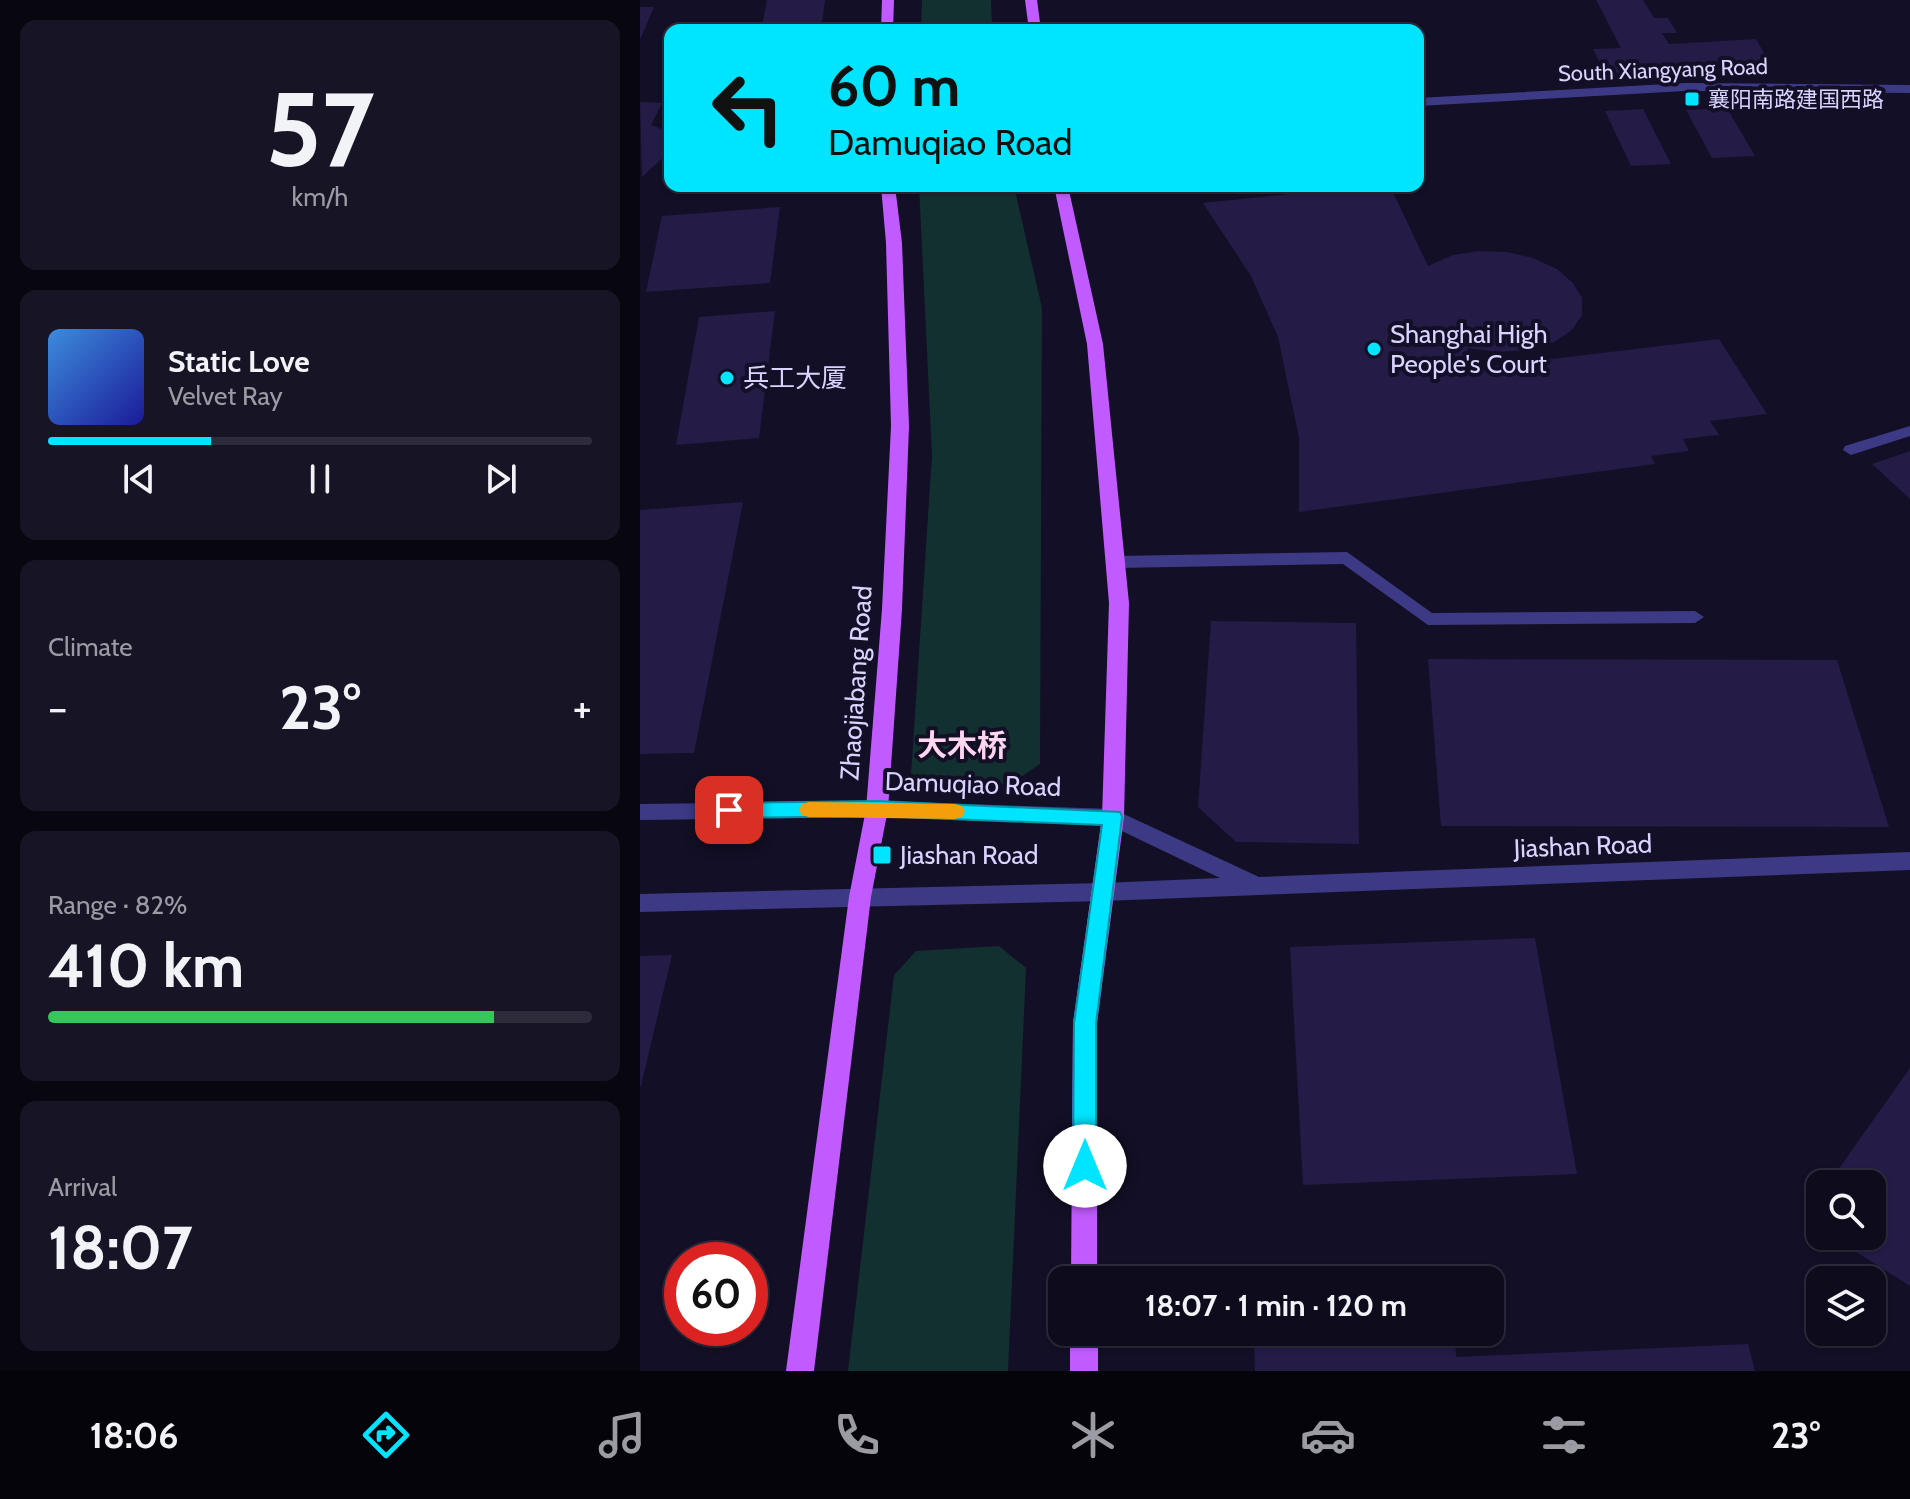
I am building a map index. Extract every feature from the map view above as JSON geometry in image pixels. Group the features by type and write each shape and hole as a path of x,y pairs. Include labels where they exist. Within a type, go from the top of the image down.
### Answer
{"main road":[{"path":"887,24 888,0"},
{"path":"1031,0 1034,24"},
{"name":"Zhaojiabang Road","path":"800,1371 860,897 877,809 892,609 900,426 894,243 889,192"},
{"path":"1062,192 1095,344 1119,603 1113,817 1085,1023 1084,1266"},
{"path":"1084,1346 1084,1371"}],"street":[{"name":"South Xiangyang Road","path":"1424,102 1698,87 1910,89"},
{"name":"Damuqiao Road","path":"640,812 877,809 1113,817"},
{"name":"Jiashan Road","path":"1113,817 1258,886"},
{"name":"Jiashan Road","path":"1104,892 1910,861"},
{"path":"640,903 1104,892"}],"lane":[{"path":"1851,450 1910,431"},
{"path":"1116,562 1347,558 1428,619 1695,617"}],"green space":[{"path":"922,0 991,0 992,24 921,24"},
{"path":"919,192 1015,192 1042,308 1040,764 1011,784 969,787 911,775 932,455"},
{"path":"999,946 1026,968 1008,1371 848,1371 894,975 916,951"}],"building":[{"path":"767,0 825,0 822,24 762,24"},
{"path":"1596,0 1643,0 1654,18 1668,18 1677,33 1662,33 1669,44 1756,39 1768,60 1759,69 1747,72 1605,73 1593,49 1621,48"},
{"path":"640,7 654,7 640,40"},
{"path":"640,102 662,103 651,125 664,130 664,157 642,177"},
{"path":"1727,108 1755,156 1712,158 1686,110"},
{"path":"1643,109 1671,164 1631,166 1605,111"},
{"name":"Shanghai High People's Court","path":"1307,192 1393,192 1428,266 1453,255 1479,251 1507,252 1533,258 1557,269 1573,283 1582,298 1582,315 1572,330 1554,342 1528,350 1498,352 1467,348 1476,368 1719,339 1767,414 1710,421 1719,435 1683,439 1689,451 1651,456 1655,464 1299,512 1299,438 1278,337 1251,276 1203,203"},
{"path":"780,207 770,283 646,292 662,216"},
{"name":"兵工大厦","path":"775,311 759,438 676,445 699,317"},
{"path":"1910,451 1910,499 1872,464"},
{"path":"743,502 694,753 640,754 640,510"},
{"path":"1211,621 1356,623 1359,844 1236,842 1198,807"},
{"path":"1428,659 1837,660 1889,827 1441,826"},
{"path":"1535,938 1577,1174 1303,1185 1290,947"},
{"path":"672,955 641,1086 640,1086 640,956"},
{"path":"1910,1068 1910,1286 1886,1271 1886,1266 1878,1266 1853,1250 1886,1250 1886,1170 1838,1170"},
{"path":"1748,1344 1755,1371 1255,1371 1254,1346 1456,1346 1456,1357"}],"slow traffic":[{"path":"809,810 955,811"}],"place":[{"name":"襄阳南路建国西路","path":"1692,99"},
{"name":"Shanghai High People's Court","path":"1374,349"},
{"name":"兵工大厦","path":"727,378"},
{"name":"Jiashan Road","path":"882,855"}],"district":[{"name":"大木桥","path":"962,745"}],"route":[{"path":"729,810 877,809 1113,817 1085,1023 1085,1166"}]}
